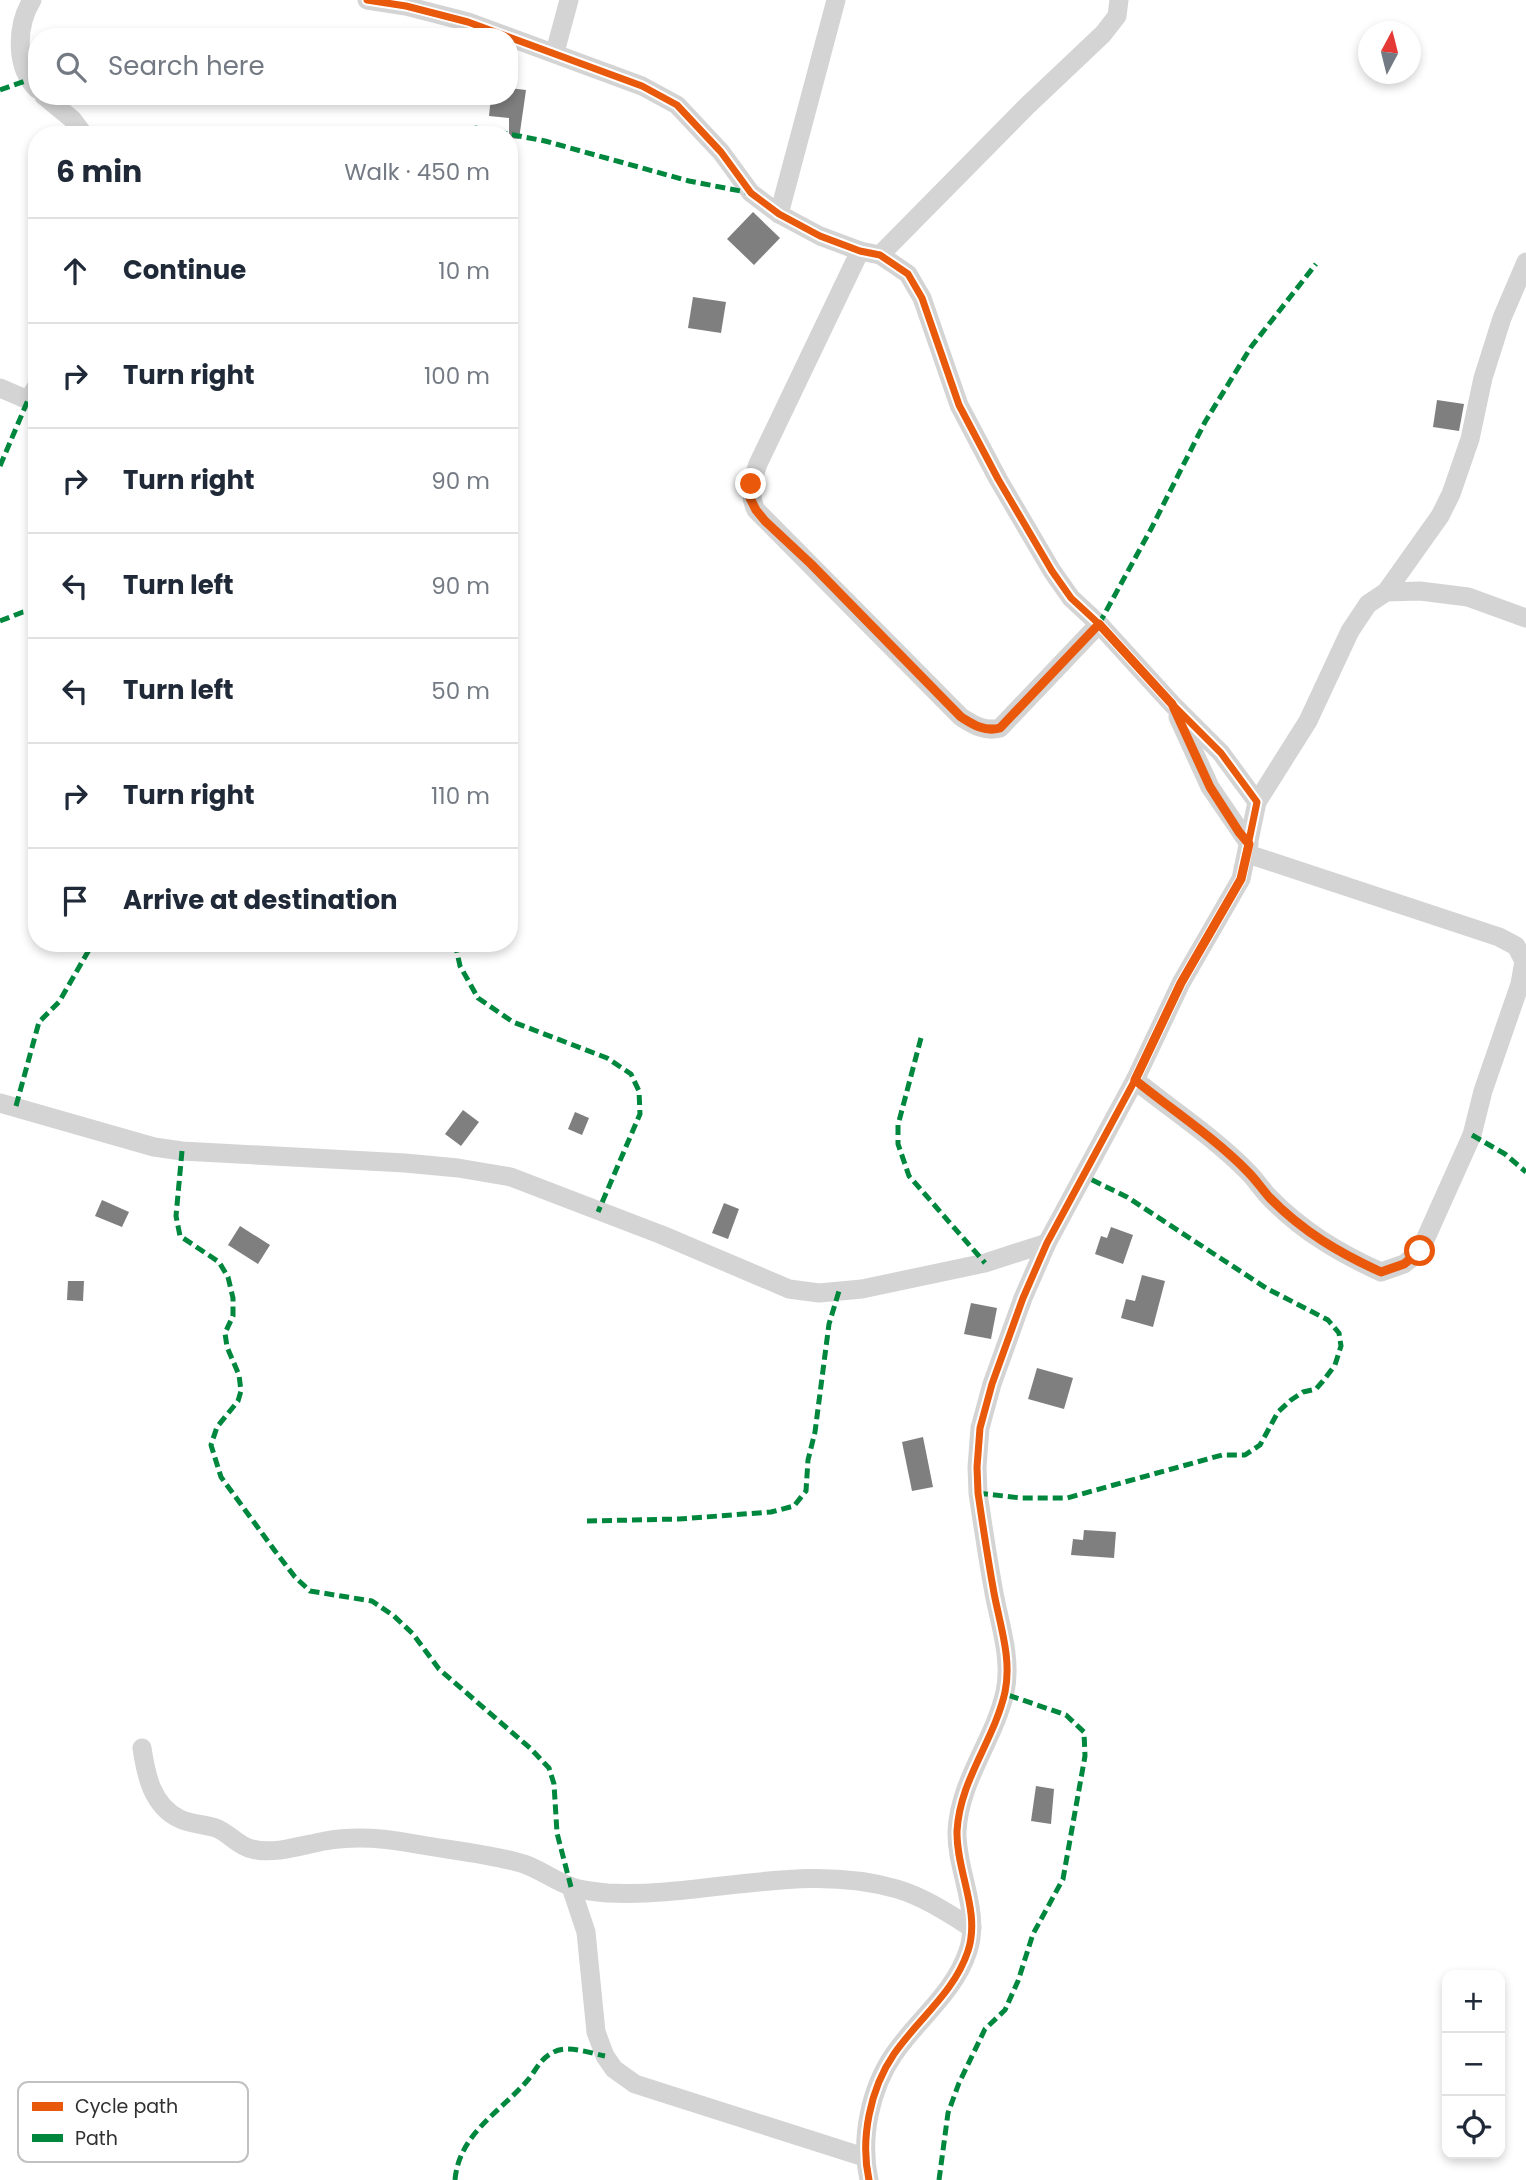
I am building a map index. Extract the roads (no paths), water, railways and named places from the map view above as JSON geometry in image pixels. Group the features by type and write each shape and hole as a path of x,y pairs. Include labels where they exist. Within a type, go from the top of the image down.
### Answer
{"street":[{"path":"28,80 20,55 24,17 32,0"},
{"path":"367,0 406,6 485,28"},
{"path":"555,52 569,0"},
{"path":"779,214 836,0"},
{"path":"880,256 998,135 1103,34 1117,16 1119,0"},
{"path":"518,39 642,86 677,105 721,152 751,193 779,214 820,236 880,256 908,274 922,298 959,405 998,479 1052,571 1071,598 1221,753 1257,802"},
{"path":"55,105 77,126"},
{"path":"860,251 758,464 751,484 750,498 756,510 961,717 981,728 1000,728 1099,624"},
{"path":"869,2180 864,2157 865,2130 883,2075 894,2054 956,1981 969,1949 972,1928 968,1891 958,1855 960,1807 975,1762 996,1720 1005,1694 1008,1674 978,1493 980,1428 992,1384 1023,1298 1047,1243 1135,1080 1181,983 1241,879 1257,802 1308,721 1350,631 1368,604 1386,592 1440,516 1451,494 1470,439 1483,378 1502,318 1526,262"},
{"path":"0,388 28,400"},
{"path":"1386,592 1420,591 1468,597 1526,618"},
{"path":"1135,1080 1239,1164 1269,1197 1317,1239 1381,1272 1404,1264 1420,1251 1472,1135 1483,1091 1520,984 1524,961 1516,946 1499,937 1248,849 1210,787 1172,704"},
{"path":"0,1103 163,1148 405,1163 458,1168 511,1178 662,1235 789,1289 819,1293 862,1289 972,1266 1047,1243"},
{"path":"142,1748 151,1790 164,1808 179,1819 218,1829 252,1849 275,1850 341,1839 406,1842 526,1865 570,1887 628,1894 817,1877 852,1879 897,1889 928,1901 972,1928"},
{"path":"570,1887 586,1932 596,2032 605,2056 614,2069 635,2084 864,2157"}]}
